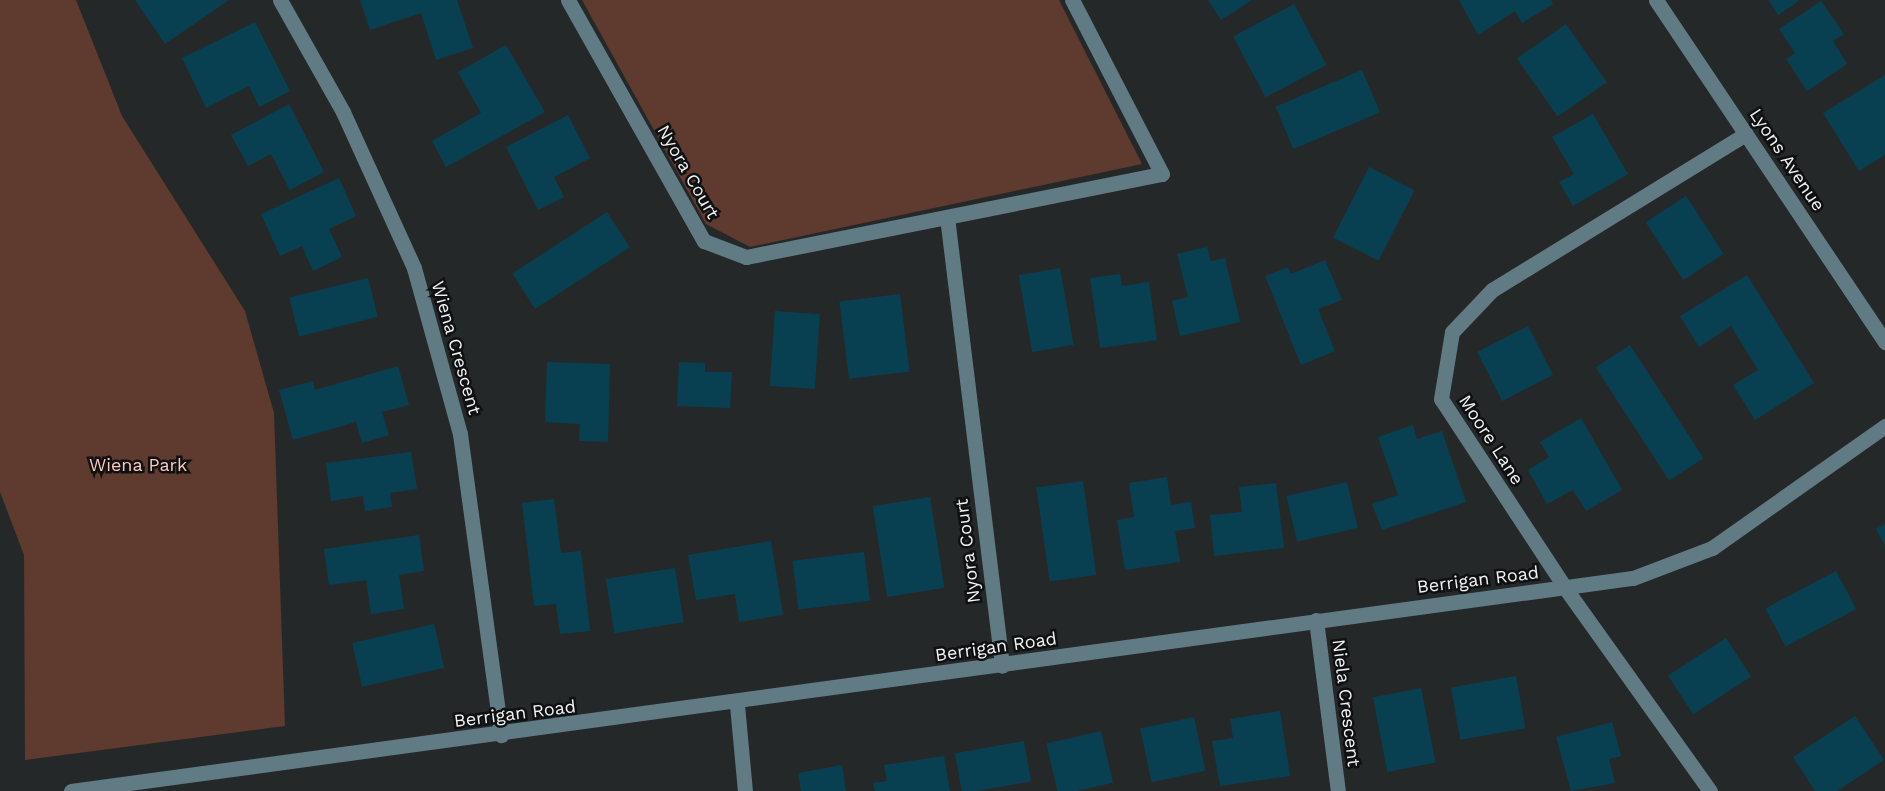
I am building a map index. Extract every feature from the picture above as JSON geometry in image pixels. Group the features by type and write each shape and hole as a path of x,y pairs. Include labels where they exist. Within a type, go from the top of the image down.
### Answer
{"street":[{"name":"Wiena Crescent","path":"280,0 343,112 414,268 460,434 501,735"},
{"name":"Nyora Court","path":"568,0 704,241 746,257 1162,174 1071,0"},
{"name":"Lyons Avenue","path":"1656,0 1885,342"},
{"name":"Moore Lane","path":"1710,791 1566,589 1441,399 1452,332 1492,290 1746,134"},
{"name":"Nyora Court","path":"947,217 1002,666"},
{"name":"Berrigan Road","path":"71,791 737,705 1316,620 1566,589 1633,578 1712,548 1885,426"},
{"name":"Niela Crescent","path":"1316,620 1338,791"},
{"path":"737,705 745,791"}],"green space":[{"name":"Wiena Park","path":"0,0 76,0 122,116 245,311 274,413 285,726 25,760 24,555 0,492"},
{"path":"582,0 1059,0 1142,164 750,247 706,224"}],"building":[{"path":"135,0 229,0 165,44"},
{"path":"360,0 457,0 473,48 436,60 421,13 370,30"},
{"path":"1208,0 1252,0 1221,20"},
{"path":"1459,0 1551,0 1553,4 1522,23 1515,11 1478,35"},
{"path":"1768,0 1800,0 1778,15"},
{"path":"1821,1 1844,34 1833,41 1847,64 1807,91 1786,59 1795,53 1779,29"},
{"path":"1294,4 1326,65 1265,97 1233,36"},
{"path":"255,22 290,91 259,107 249,86 206,108 182,58"},
{"path":"1566,24 1607,82 1558,117 1517,58"},
{"path":"506,45 545,112 446,167 432,141 481,113 458,72"},
{"path":"1362,70 1380,112 1293,149 1275,107"},
{"path":"1885,75 1885,155 1859,171 1823,113"},
{"path":"289,104 324,172 290,190 271,154 248,166 231,135"},
{"path":"1593,114 1628,174 1573,206 1559,182 1574,174 1552,137"},
{"path":"568,115 590,158 554,177 564,197 538,210 506,147"},
{"path":"1369,167 1414,190 1379,261 1333,237"},
{"path":"339,178 356,216 329,229 342,257 313,271 302,246 280,256 261,214"},
{"path":"1686,196 1724,254 1683,280 1646,222"},
{"path":"607,212 630,247 535,309 512,274"},
{"path":"1207,247 1211,261 1225,258 1240,322 1180,336 1172,301 1188,297 1177,254"},
{"path":"1325,260 1342,300 1318,309 1335,351 1301,365 1265,276 1288,267 1291,274"},
{"path":"1060,268 1074,345 1032,352 1019,275"},
{"path":"1120,274 1122,286 1149,282 1157,340 1100,348 1090,278"},
{"path":"1747,275 1814,383 1755,420 1733,385 1758,370 1731,326 1699,347 1680,316"},
{"path":"368,278 378,317 299,336 289,298"},
{"path":"900,294 910,371 849,379 839,301"},
{"path":"775,311 820,314 815,389 770,386"},
{"path":"1528,326 1553,375 1502,401 1477,352"},
{"path":"1630,345 1704,458 1669,481 1596,367"},
{"path":"547,362 610,364 608,442 579,441 580,424 545,422"},
{"path":"679,362 705,363 705,372 732,372 730,408 677,406"},
{"path":"398,366 409,405 382,412 389,435 362,443 356,422 293,440 279,390 313,381 315,390"},
{"path":"1581,418 1622,490 1586,511 1573,490 1547,504 1528,470 1549,457 1540,442"},
{"path":"1413,425 1417,439 1442,431 1466,502 1382,530 1372,504 1398,495 1378,437"},
{"path":"411,452 417,489 390,493 392,507 365,511 363,496 331,501 326,463"},
{"path":"1167,477 1171,505 1191,502 1195,528 1175,531 1180,562 1125,570 1117,520 1134,517 1129,483"},
{"path":"1083,481 1096,575 1050,582 1036,488"},
{"path":"1347,482 1358,528 1297,542 1287,496"},
{"path":"1276,483 1284,548 1214,556 1210,515 1242,512 1239,487"},
{"path":"930,497 944,588 887,597 873,506"},
{"path":"554,499 561,553 581,551 590,631 560,634 556,604 534,606 522,503"},
{"path":"1885,524 1885,546 1876,529"},
{"path":"419,535 424,571 399,575 404,609 371,614 366,580 329,585 324,549"},
{"path":"771,541 783,615 739,622 735,594 696,600 688,555"},
{"path":"864,552 870,601 799,609 793,561"},
{"path":"675,568 684,622 614,633 606,579"},
{"path":"1836,571 1856,609 1786,647 1765,609"},
{"path":"434,624 444,668 362,687 352,643"},
{"path":"1726,638 1751,677 1693,714 1668,676"},
{"path":"1516,676 1525,728 1460,740 1451,687"},
{"path":"1421,688 1436,763 1387,772 1373,697"},
{"path":"1280,711 1290,776 1220,786 1212,741 1233,738 1230,719"},
{"path":"1855,716 1884,760 1837,791 1815,791 1793,757"},
{"path":"1194,717 1205,771 1152,782 1140,728"},
{"path":"1612,722 1621,756 1609,759 1615,783 1571,791 1556,737"},
{"path":"1101,731 1113,783 1077,791 1057,791 1046,744"},
{"path":"1024,741 1031,781 977,791 962,791 955,753"},
{"path":"944,756 950,791 875,791 873,783 887,781 884,765"},
{"path":"842,765 846,791 801,791 798,773"}]}
